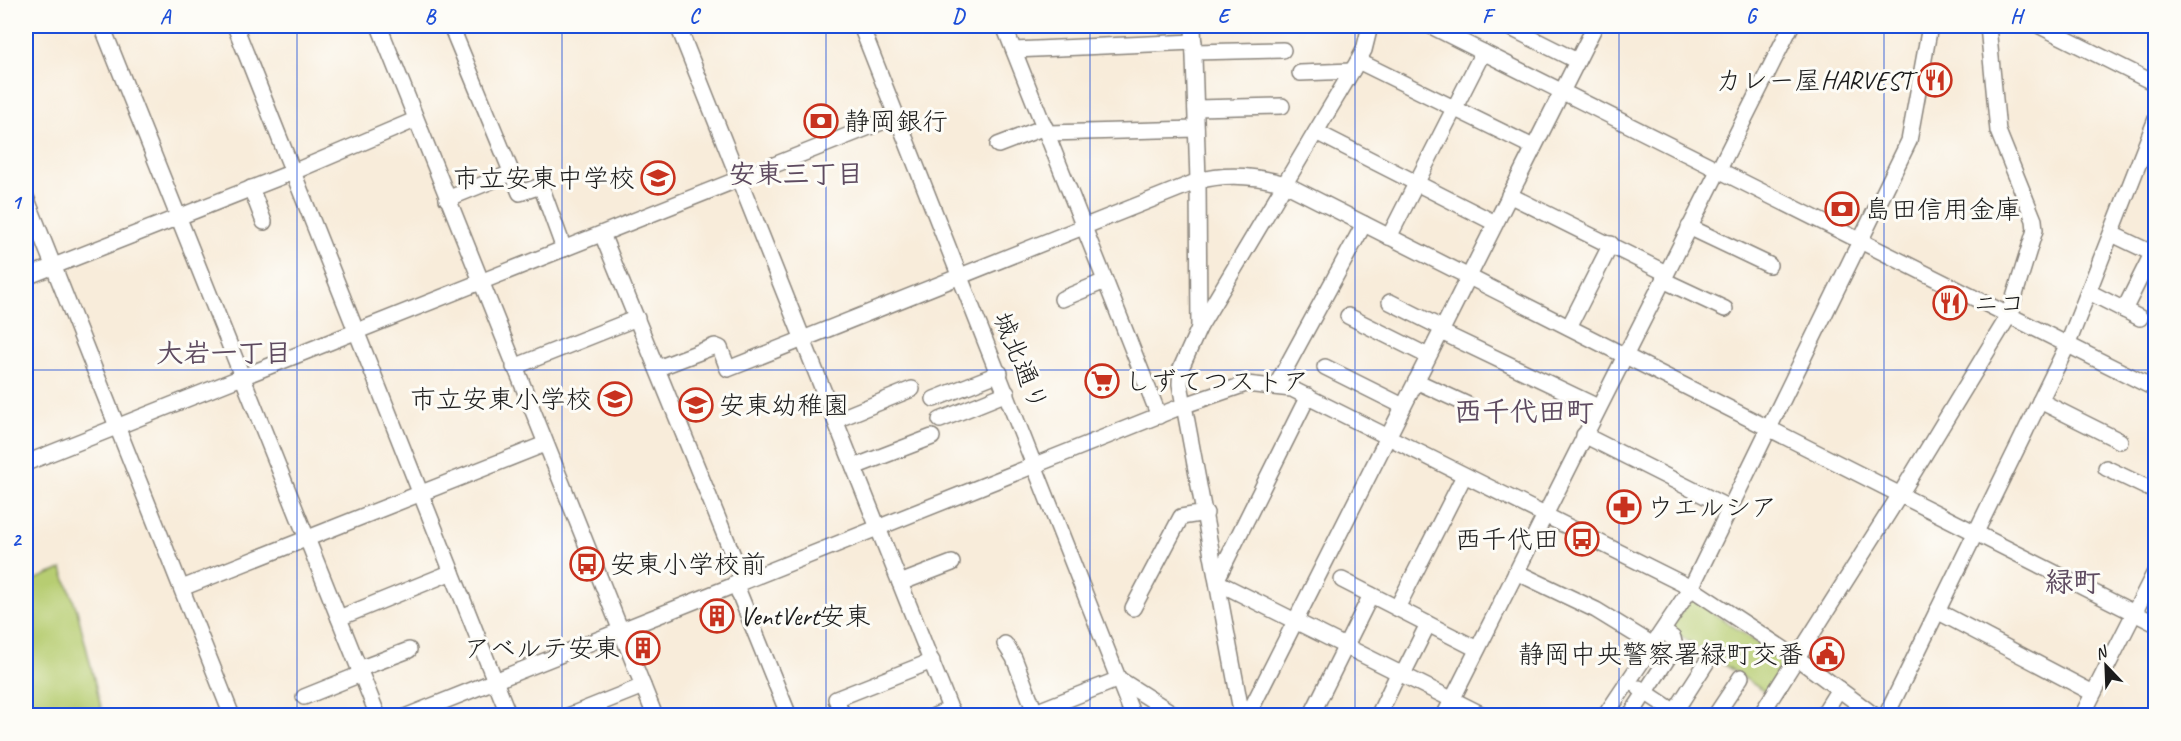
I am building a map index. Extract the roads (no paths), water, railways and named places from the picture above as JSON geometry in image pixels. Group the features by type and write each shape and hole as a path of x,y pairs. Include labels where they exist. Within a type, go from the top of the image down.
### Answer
{"street":[{"path":"102,26 378,716"},
{"path":"235,26 509,716"},
{"path":"380,26 544,444 655,716"},
{"path":"451,26 520,193 540,186 564,249"},
{"path":"678,26 952,712 934,716"},
{"name":"城北通り","path":"861,26 1036,464 1133,716"},
{"path":"1004,26 1159,416"},
{"path":"1193,26 1198,182 1199,328"},
{"path":"1242,716 1206,513 1180,384 1181,368 1199,328 1364,50 1370,26"},
{"path":"1431,26 1859,243 2156,389"},
{"path":"1460,40 1467,26"},
{"path":"1507,26 1577,61"},
{"path":"1250,716 1250,711 1295,621 1595,26"},
{"path":"1444,716 1791,26"},
{"path":"1605,716 1691,588 1909,141 1929,26"},
{"path":"1760,716 1901,494 2008,316 2035,230 2034,220 1998,131 1988,26"},
{"path":"2040,26 2156,84"},
{"path":"1014,50 1194,47 1283,50"},
{"path":"1389,237 1483,52"},
{"path":"1300,73 1355,66 1455,109 1533,147"},
{"path":"1196,108 1282,106"},
{"path":"26,463 897,116"},
{"path":"1886,716 2067,346 2156,118"},
{"path":"26,277 293,172 415,120"},
{"path":"998,145 1047,130 1196,129"},
{"path":"1316,132 1496,223"},
{"path":"447,199 512,173"},
{"path":"658,368 715,345 720,348 728,369 1217,175 1269,180 1285,184 1365,224 2156,624"},
{"path":"251,188 264,222"},
{"path":"1509,195 1611,244 1725,309"},
{"path":"26,196 232,716"},
{"path":"1276,386 1365,224"},
{"path":"1689,227 1769,266"},
{"path":"602,234 658,368 789,716"},
{"path":"2112,234 2154,254 2124,310"},
{"path":"1569,327 1611,244"},
{"path":"1062,299 1105,281"},
{"path":"2089,292 2140,318"},
{"path":"1390,302 1598,407"},
{"path":"1348,316 1428,356"},
{"path":"514,367 637,318"},
{"path":"1325,367 1403,406"},
{"path":"934,399 1000,373"},
{"path":"1416,381 1468,405"},
{"path":"407,716 739,581 1185,405 1246,384 1292,389 1308,396 1691,588 1797,658 1875,716"},
{"path":"836,420 912,389"},
{"path":"940,420 1008,393"},
{"path":"1218,580 1308,396"},
{"path":"2040,401 2120,441"},
{"path":"1584,435 1730,508"},
{"path":"854,467 932,437"},
{"path":"182,588 544,444"},
{"path":"2106,468 2156,492"},
{"path":"1396,608 1464,476"},
{"path":"1133,608 1181,517 1206,513"},
{"path":"900,583 952,563"},
{"path":"2082,716 2156,570"},
{"path":"339,618 452,572"},
{"path":"1516,572 1596,610 1653,645"},
{"path":"1218,580 1485,716"},
{"path":"1342,580 1477,649"},
{"path":"1311,716 1371,595"},
{"path":"1937,611 2093,693"},
{"path":"1378,716 1428,624"},
{"path":"1630,716 1675,647 1673,638 1663,631"},
{"path":"1005,644 1014,658 1030,714 1119,679 1177,716"},
{"path":"304,697 409,650"},
{"path":"1629,681 1676,714 1710,657"},
{"path":"843,716 836,699 932,661"},
{"path":"1715,716 1741,677"},
{"path":"568,716 643,686"},
{"path":"1822,716 1839,689"}],"place":[{"name":"カレー屋HARVEST","path":"1935,80"},
{"name":"静岡銀行","path":"821,121"},
{"name":"市立安東中学校","path":"658,178"},
{"name":"島田信用金庫","path":"1842,209"},
{"name":"ニコ","path":"1950,303"},
{"name":"しずてつストア","path":"1102,381"},
{"name":"市立安東小学校","path":"615,399"},
{"name":"安東幼稚園","path":"696,405"},
{"name":"ウエルシア","path":"1624,507"},
{"name":"西千代田","path":"1582,539"},
{"name":"安東小学校前","path":"587,564"},
{"name":"VentVert安東","path":"717,616"},
{"name":"アベルテ安東","path":"643,648"},
{"name":"静岡中央警察署緑町交番","path":"1827,654"}],"district":[{"name":"安東三丁目","path":"796,174"},
{"name":"大岩一丁目","path":"224,353"},
{"name":"西千代田町","path":"1524,411"},
{"name":"緑町","path":"2073,581"}]}
